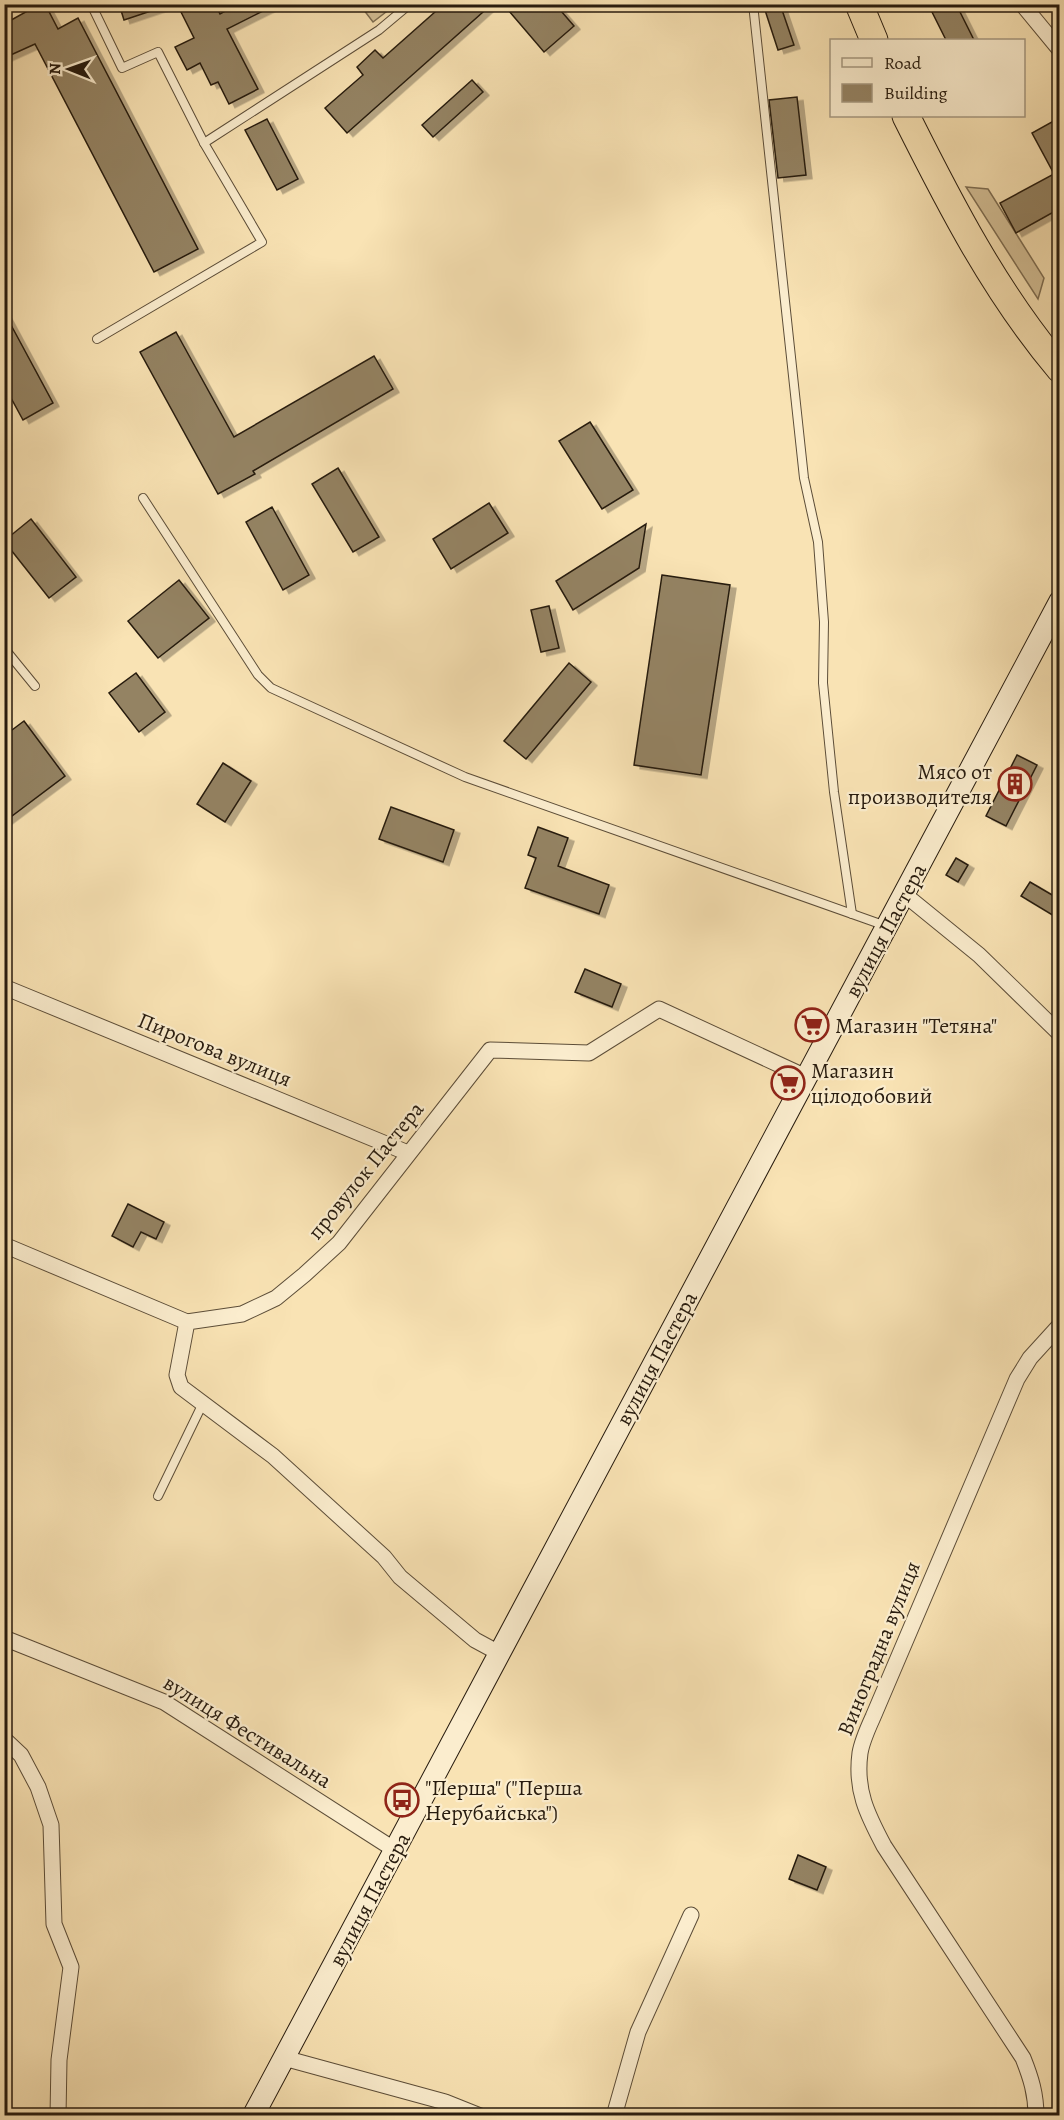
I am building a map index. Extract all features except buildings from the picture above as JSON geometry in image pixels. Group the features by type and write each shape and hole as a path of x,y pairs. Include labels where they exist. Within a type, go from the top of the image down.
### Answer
{"highway":[{"path":"859,4 874,39"},
{"path":"907,117 966,233 1012,306 1059,369"}],"street":[{"path":"1022,4 1059,50"},
{"name":"вулиця Пастера","path":"253,2115 904,894 1054,623 1059,601"},
{"path":"904,894 979,955 1059,1034"},
{"name":"Пирогова вулиця","path":"4,987 408,1153"},
{"name":"провулок Пастера","path":"187,1322 242,1314 276,1298 339,1243 490,1050 589,1053 659,1009 806,1077"},
{"path":"4,1245 187,1322 177,1375 181,1387 273,1456 384,1557 408,1584 475,1640 499,1653"},
{"name":"Виноградна вулиця","path":"1036,2115 1032,2080 1023,2058 884,1846 866,1812 860,1787 860,1751 1012,1389 1030,1358 1059,1325"},
{"name":"вулиця Фестивальна","path":"4,1638 164,1702 395,1850"},
{"path":"4,1739 21,1755 38,1787 51,1825 54,1924 71,1967 59,2060 58,2115"},
{"path":"614,2115 638,2032 691,1915"},
{"path":"285,2058 445,2102 480,2115"}],"lane":[{"path":"91,4 122,68 158,52 204,143 262,242 97,339"},
{"path":"204,143 379,30 410,4"},
{"path":"753,4 804,478 818,542 824,622 823,683 834,792 852,914"},
{"path":"143,498 258,675 271,688 465,777 887,926"},
{"path":"4,648 36,686"},
{"path":"158,1496 203,1403"}],"shaded area":[{"path":"360,5 395,5 373,22"},
{"path":"966,187 988,189 1044,278 1038,299"}],"place":[{"name":"Мясо от производителя","path":"1015,784"},
{"name":"Магазин \"Тетяна\"","path":"812,1025"},
{"name":"Магазин цілодобовий","path":"788,1083"},
{"name":"\"Перша\" (\"Перша Нерубайська\")","path":"402,1800"}]}
